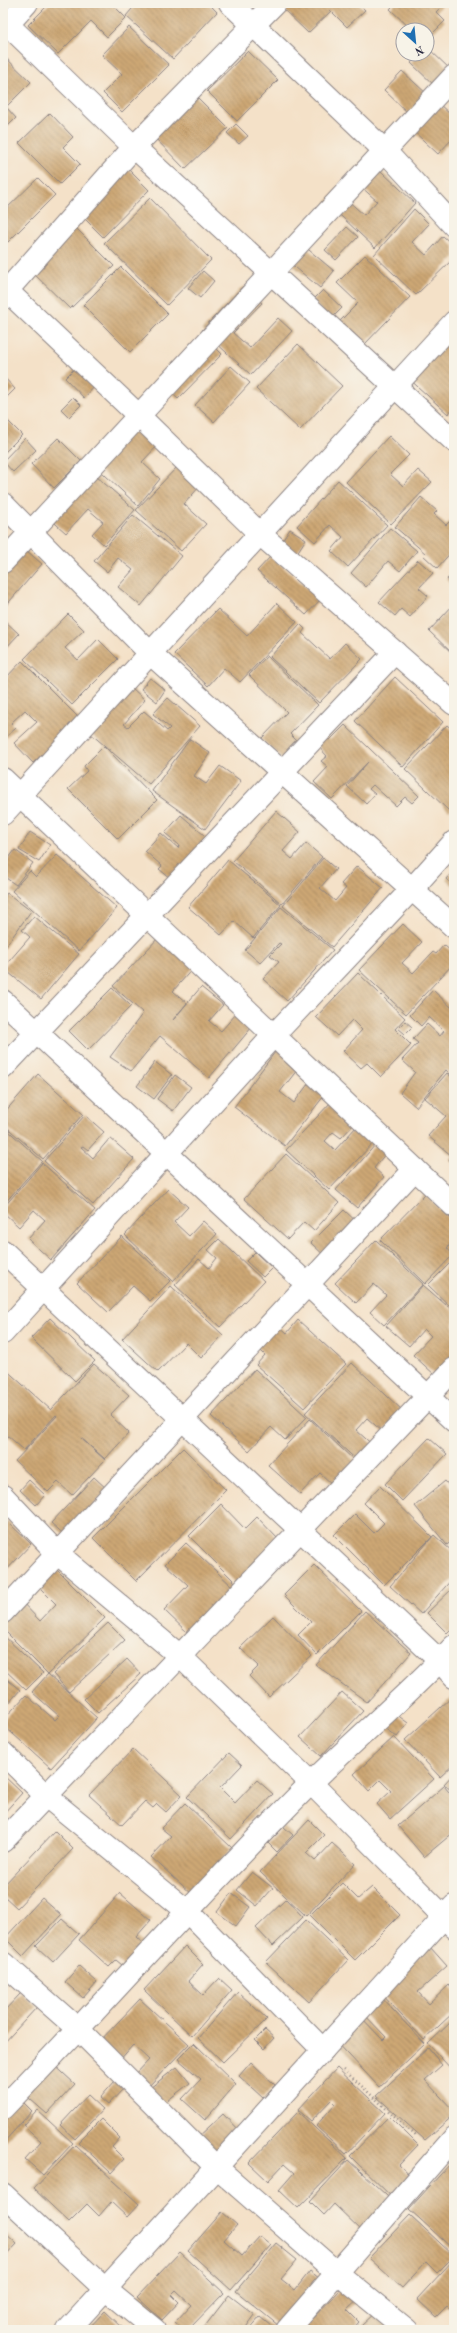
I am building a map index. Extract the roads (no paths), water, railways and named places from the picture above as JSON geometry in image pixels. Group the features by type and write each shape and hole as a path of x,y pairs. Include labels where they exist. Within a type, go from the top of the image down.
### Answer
{"street":[{"path":"27,3 5,25 134,147 454,442"},
{"path":"230,3 385,151 454,226"},
{"path":"275,3 134,147 4,291 139,416 260,534 454,704"},
{"path":"3,562 454,76"},
{"path":"3,814 454,322"},
{"path":"3,504 150,654 411,890 454,927"},
{"path":"3,1068 395,652"},
{"path":"3,779 454,1206"},
{"path":"3,1333 274,1035 411,890 454,842"},
{"path":"3,1001 454,1421"},
{"path":"3,1612 415,1169"},
{"path":"3,1251 300,1530 449,1662 311,1783 187,1911 79,2030 3,2108"},
{"path":"3,1840 454,1369"},
{"path":"3,1496 57,1553 180,1656 451,1917 323,2050 68,2330"},
{"path":"3,1753 46,1796 187,1911 323,2050"},
{"path":"3,1963 79,2030 216,2167 337,2274 407,2330"},
{"path":"287,2330 337,2274 446,2161 454,2138"},
{"path":"3,2194 105,2289 155,2330"}]}
